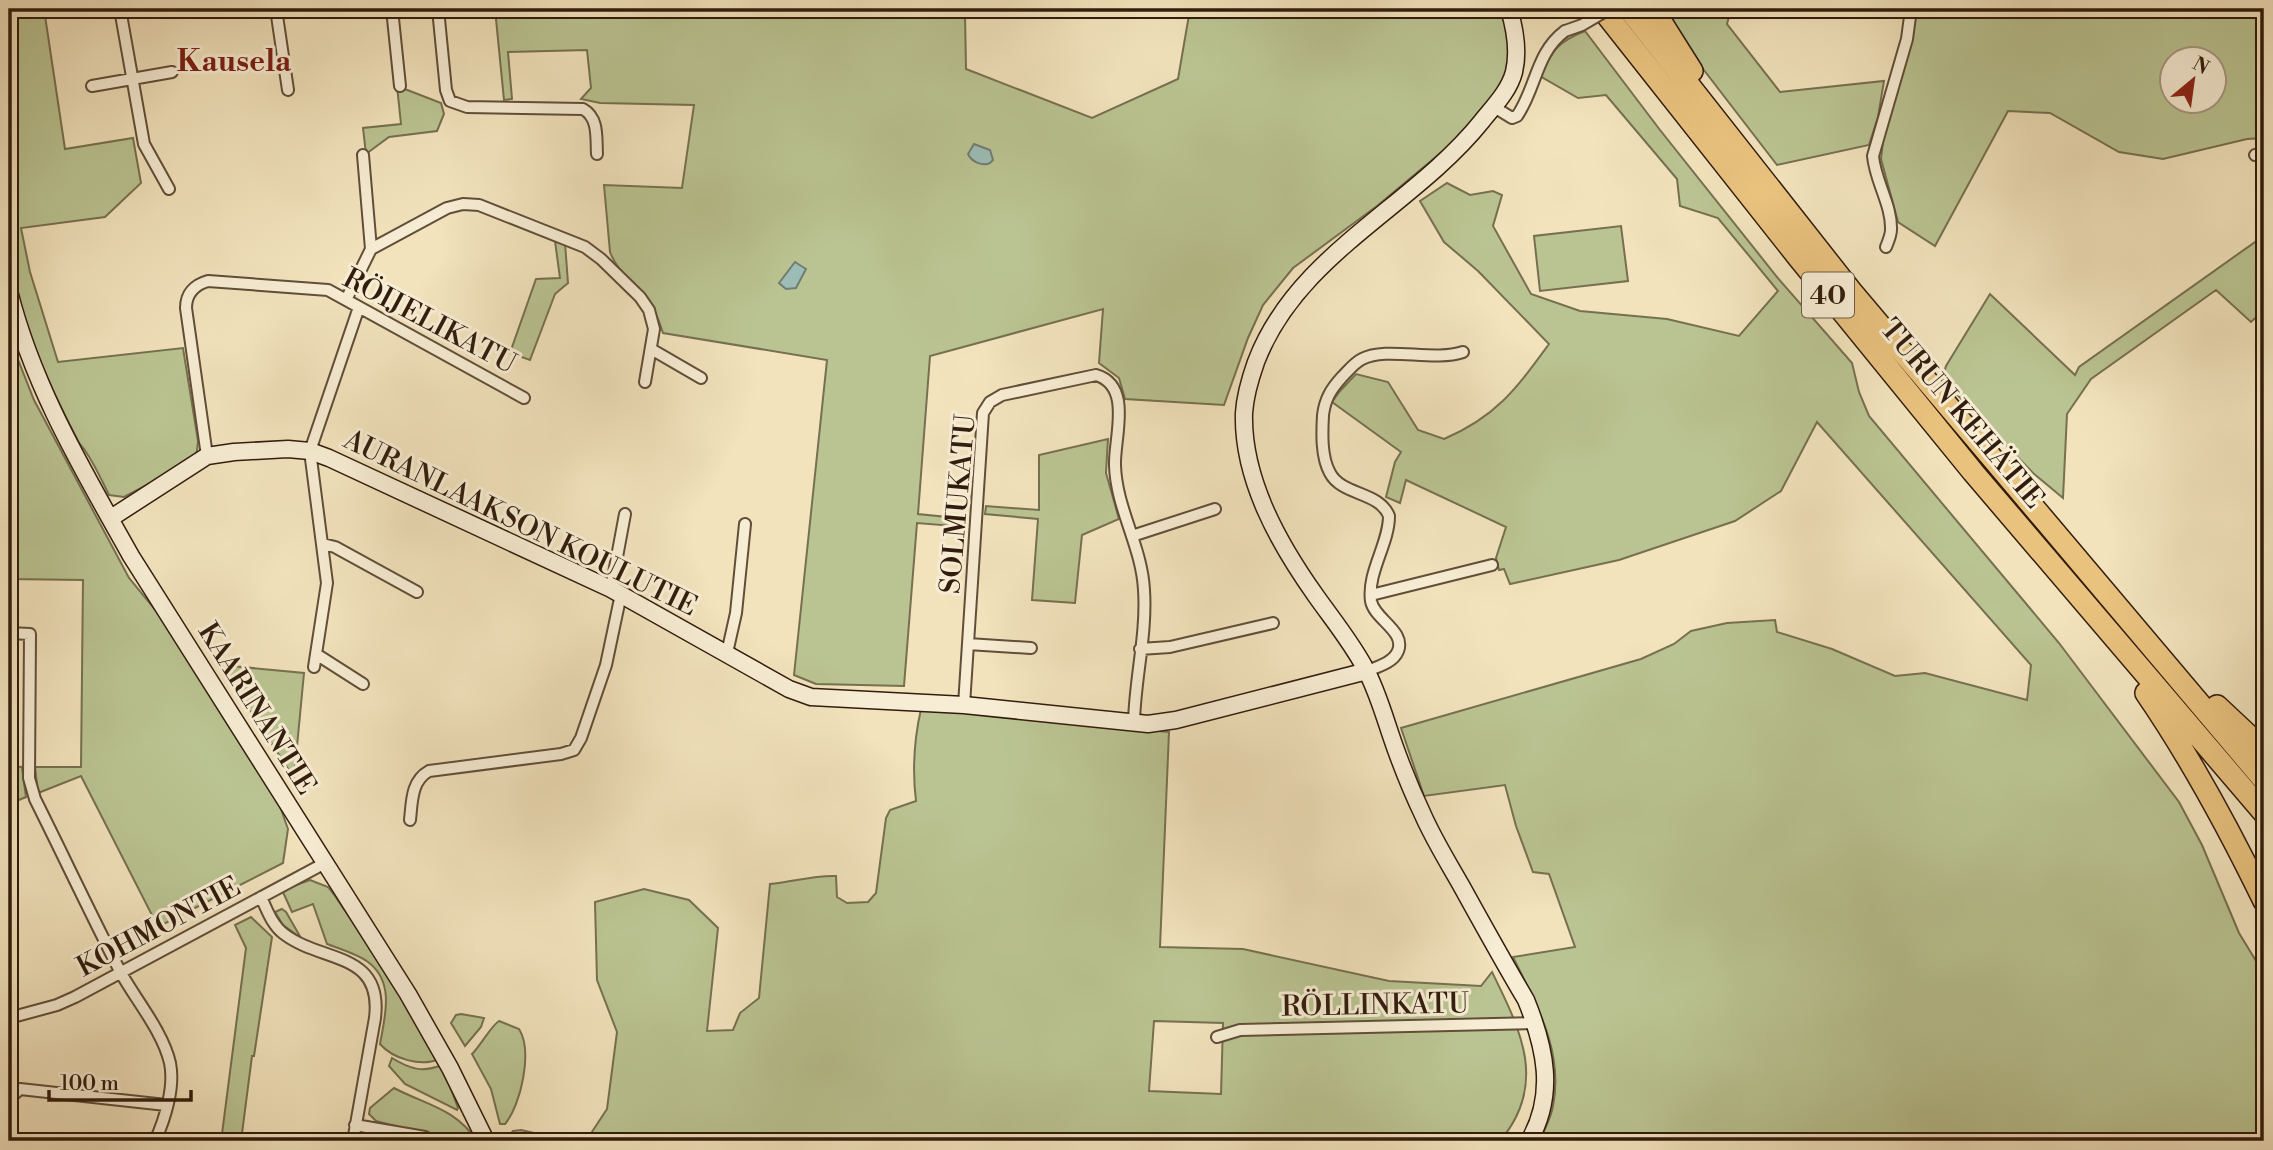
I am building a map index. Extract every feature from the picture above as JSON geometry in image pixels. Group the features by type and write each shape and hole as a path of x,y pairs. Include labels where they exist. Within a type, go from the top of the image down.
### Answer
{"highway":[{"name":"TURUN KEHÄTIE","path":"1602,9 1973,472 2264,813"},
{"name":"TURUN KEHÄTIE","path":"1629,9 1851,292 2264,780"},
{"path":"1653,9 1758,172"},
{"path":"2062,575 2190,759 2264,901"},
{"path":"2144,637 2264,750"}],"street":[{"path":"120,9 144,144 170,189"},
{"path":"276,9 288,90"},
{"path":"392,9 400,86"},
{"path":"438,9 446,90 450,101 467,107 583,109 590,113 595,122 597,155"},
{"path":"1509,9 1516,40 1516,58 1510,81 1494,107 1445,163 1341,248 1292,299 1261,349 1244,402 1244,418 1250,458 1273,527 1302,576 1367,671 1395,749 1425,819 1526,1000 1543,1052 1546,1092 1541,1116 1529,1141"},
{"path":"1494,107 1512,118 1517,116 1538,65 1554,41 1565,31 1582,25 1609,9"},
{"path":"1886,247 1892,231 1874,172 1873,156 1907,39 1911,9"},
{"path":"92,86 172,72"},
{"path":"346,300 371,249 363,155"},
{"path":"371,249 447,208 463,204 486,207 576,243 601,259 645,303 653,323 645,383"},
{"name":"RÖIJELIKATU","path":"207,456 186,314 190,293 203,283 219,281 321,288 524,397"},
{"name":"KAARINANTIE","path":"9,291 38,380 69,445 131,556 417,1009 486,1141"},
{"path":"314,667 327,596 310,451 359,307"},
{"path":"651,349 701,378"},
{"path":"1367,671 1388,662 1396,655 1399,647 1396,635 1374,609 1371,595 1389,516 1380,504 1346,488 1329,473 1323,445 1326,400 1335,384 1354,364 1365,358 1378,355 1449,355 1463,352"},
{"name":"SOLMUKATU","path":"964,705 985,409 993,399 1002,395 1096,375 1109,381 1115,389 1118,409 1115,469 1144,587 1134,723"},
{"name":"AURANLAAKSON KOULUTIE","path":"111,518 207,456 274,450 310,451 616,591 803,695 964,705 1134,723 1159,723 1367,671"},
{"path":"1132,536 1215,509"},
{"path":"410,820 415,786 420,777 429,771 561,754 576,747 607,665 625,514"},
{"path":"727,653 736,613 745,524"},
{"path":"323,544 335,547 417,592"},
{"path":"1371,595 1492,565"},
{"path":"1140,649 1170,647 1273,623"},
{"path":"9,633 30,634 29,778 35,799 122,973 166,1051 171,1072 162,1124 155,1141"},
{"path":"968,644 1031,648"},
{"path":"316,654 363,684"},
{"name":"KOHMONTIE","path":"9,1018 57,1005 122,973 325,863"},
{"path":"261,897 271,919 283,933 299,943 351,963 370,981 376,1006 353,1141"},
{"name":"RÖLLINKATU","path":"1217,1037 1240,1030 1535,1023"},
{"path":"9,1115 11,1097 20,1089 166,1105"},
{"path":"355,1125 425,1137"}],"green space":[{"path":"9,9 44,9 65,149 133,138 141,183 105,217 21,228 30,272 58,362 183,348 198,441 197,451 189,463 124,497 109,495 78,441 37,352 14,284 9,261"},
{"path":"495,9 780,9 781,12 965,14 966,69 1092,118 1178,79 1190,9 1502,9 1509,56 1506,79 1492,100 1478,114 1473,126 1377,206 1293,268 1263,305 1224,405 1125,399 1119,378 1099,363 1103,309 930,356 918,514 967,519 966,527 917,523 904,686 816,684 794,675 827,360 663,333 649,301 622,272 610,252 604,185 682,188 694,105 600,103 581,99 591,88 587,50 508,52 512,99 504,100"},
{"path":"1660,9 1689,17 1690,9 1731,9 1727,24 1780,92 1884,81 1878,117 1869,145 1777,165"},
{"path":"1914,9 2023,9 2024,12 2073,18 2074,9 2264,9 2264,138 2247,139 2163,159 2119,152 2050,113 2008,111 1935,246 1898,222 1881,159 1884,133 1914,29"},
{"path":"1585,31 1777,277 1852,363 1859,392 1869,416 2059,643 2179,802 2202,845 2239,933 2264,974 2264,1141 1540,1141 1553,1106 1555,1066 1546,1028 1513,957 1575,947 1549,874 1533,872 1505,785 1424,796 1401,728 1641,659 1674,644 1691,631 1727,623 1775,620 1777,632 1832,649 1895,676 1925,673 2027,700 2031,665 1817,422 1781,491 1735,521 1619,560 1510,584 1504,569 1499,570 1496,558 1506,527 1406,480 1400,503 1386,497 1395,462 1401,452 1332,402 1356,374 1388,382 1418,430 1444,439 1492,411 1515,388 1549,344 1478,271 1444,242 1420,201 1447,183 1470,195 1493,191 1502,195 1493,226 1531,294 1580,311 1667,319 1739,336 1778,291 1718,218 1680,206 1677,179 1606,95 1578,98 1540,76 1557,48"},
{"path":"397,86 441,103 444,114 437,131 389,137 366,154 363,128 401,124"},
{"path":"1621,226 1628,281 1540,291 1534,236"},
{"path":"2264,230 2264,310 2251,322 2216,290 2091,379 2067,414 2063,498 2033,473 1942,379 1946,366 1990,294 2075,375 2079,367 2255,242"},
{"path":"555,241 565,243 568,283 555,294 530,360 510,353 536,279 560,278"},
{"path":"9,327 17,357 34,400 129,578 162,618 277,798 288,829 283,863 158,927 81,776 38,793 35,767 81,767 83,580 9,579"},
{"path":"1108,439 1106,473 1119,519 1082,535 1075,603 1032,600 1038,519 985,514 986,506 1039,510 1039,455"},
{"path":"221,665 304,673 294,778"},
{"path":"921,709 1169,732 1160,947 1243,949 1389,981 1481,986 1492,972 1520,1036 1526,1078 1523,1099 1515,1120 1500,1141 586,1141 607,1109 617,1032 597,980 595,902 644,889 689,900 718,928 707,1031 733,1030 740,1013 759,998 770,884 836,876 837,897 847,903 868,902 876,893 886,818 890,810 916,801 915,743","holes":["1154,1021 1223,1023 1221,1094 1149,1091"]},
{"path":"9,766 22,767 26,797 9,804"},
{"path":"310,880 328,887 335,896 439,1059 424,1062 408,1060 392,1054 380,1044 386,1000 382,979 368,962 327,944 313,904 292,912 282,890"},
{"path":"282,909 301,938 283,925 275,912"},
{"path":"251,917 272,937 241,1141 219,1141 246,948 235,925"},
{"path":"456,1015 484,1018 481,1027 465,1046 451,1023"},
{"path":"499,1021 519,1029 525,1050 520,1091 505,1124 500,1124 491,1089 472,1054"},
{"path":"392,1058 416,1069 442,1065 457,1110 405,1084 389,1066"},
{"path":"394,1088 450,1114 477,1141 434,1141 433,1136 376,1121 369,1114 370,1108"},
{"path":"521,1130 569,1141 507,1141 513,1131"}],"water":[{"path":"974,144 990,150 993,160 990,163 977,163 972,159 968,154"},
{"path":"795,262 806,269 796,288 786,289 779,283"}],"district":[{"name":"Kausela","path":"234,61"}]}
